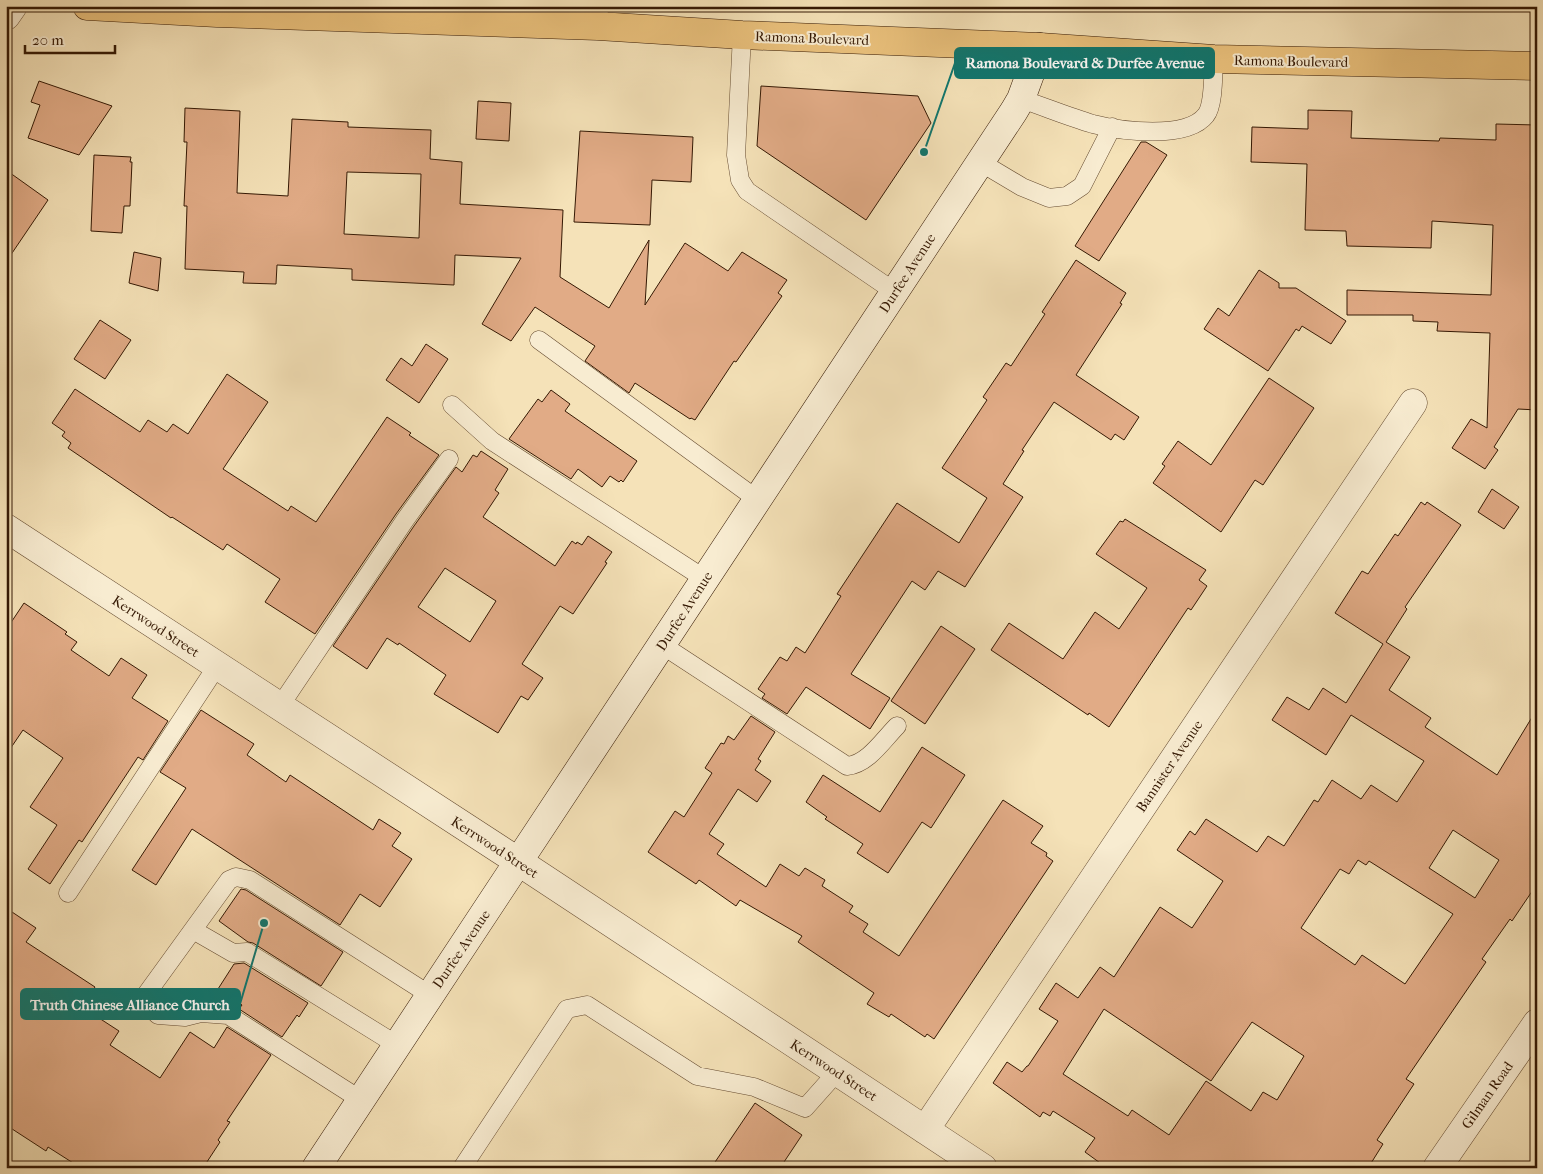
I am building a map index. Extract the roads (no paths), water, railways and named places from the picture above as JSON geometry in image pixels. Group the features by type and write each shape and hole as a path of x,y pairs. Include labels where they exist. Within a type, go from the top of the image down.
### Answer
{"main road":[{"name":"Ramona Boulevard","path":"87,6 218,13 598,16 742,35 1040,47 1214,59 1537,66"}],"street":[{"path":"6,16 13,6"},
{"name":"Durfee Avenue","path":"316,1168 1021,99 1040,47"},
{"name":"Bannister Avenue","path":"925,1130 1413,403"},
{"name":"Kerrwood Street","path":"6,528 519,862 983,1168"},
{"name":"Gilman Road","path":"1436,1168 1537,1023"}],"lane":[{"path":"742,35 736,155 740,180 747,191 895,292"},
{"path":"1021,99 1094,124 1145,130 1179,130 1197,124 1208,114 1211,105 1214,59"},
{"path":"980,162 1022,187 1049,198 1067,196 1082,186 1112,127"},
{"path":"540,340 758,500"},
{"path":"452,405 492,441 705,579"},
{"path":"280,706 405,520 449,459"},
{"path":"662,645 847,766 863,761 896,726"},
{"path":"68,893 218,666"},
{"path":"361,1100 228,1015 201,1013 185,1017 158,1014 142,1000 229,880 236,877 250,880 430,995"},
{"path":"193,930 233,953 247,952 397,1045"},
{"path":"462,1168 567,1009 587,1004 697,1076 754,1087 805,1108 837,1072"}],"place":[{"name":"Ramona Boulevard & Durfee Avenue","path":"924,152"},
{"name":"Truth Chinese Alliance Church","path":"264,923"}]}
